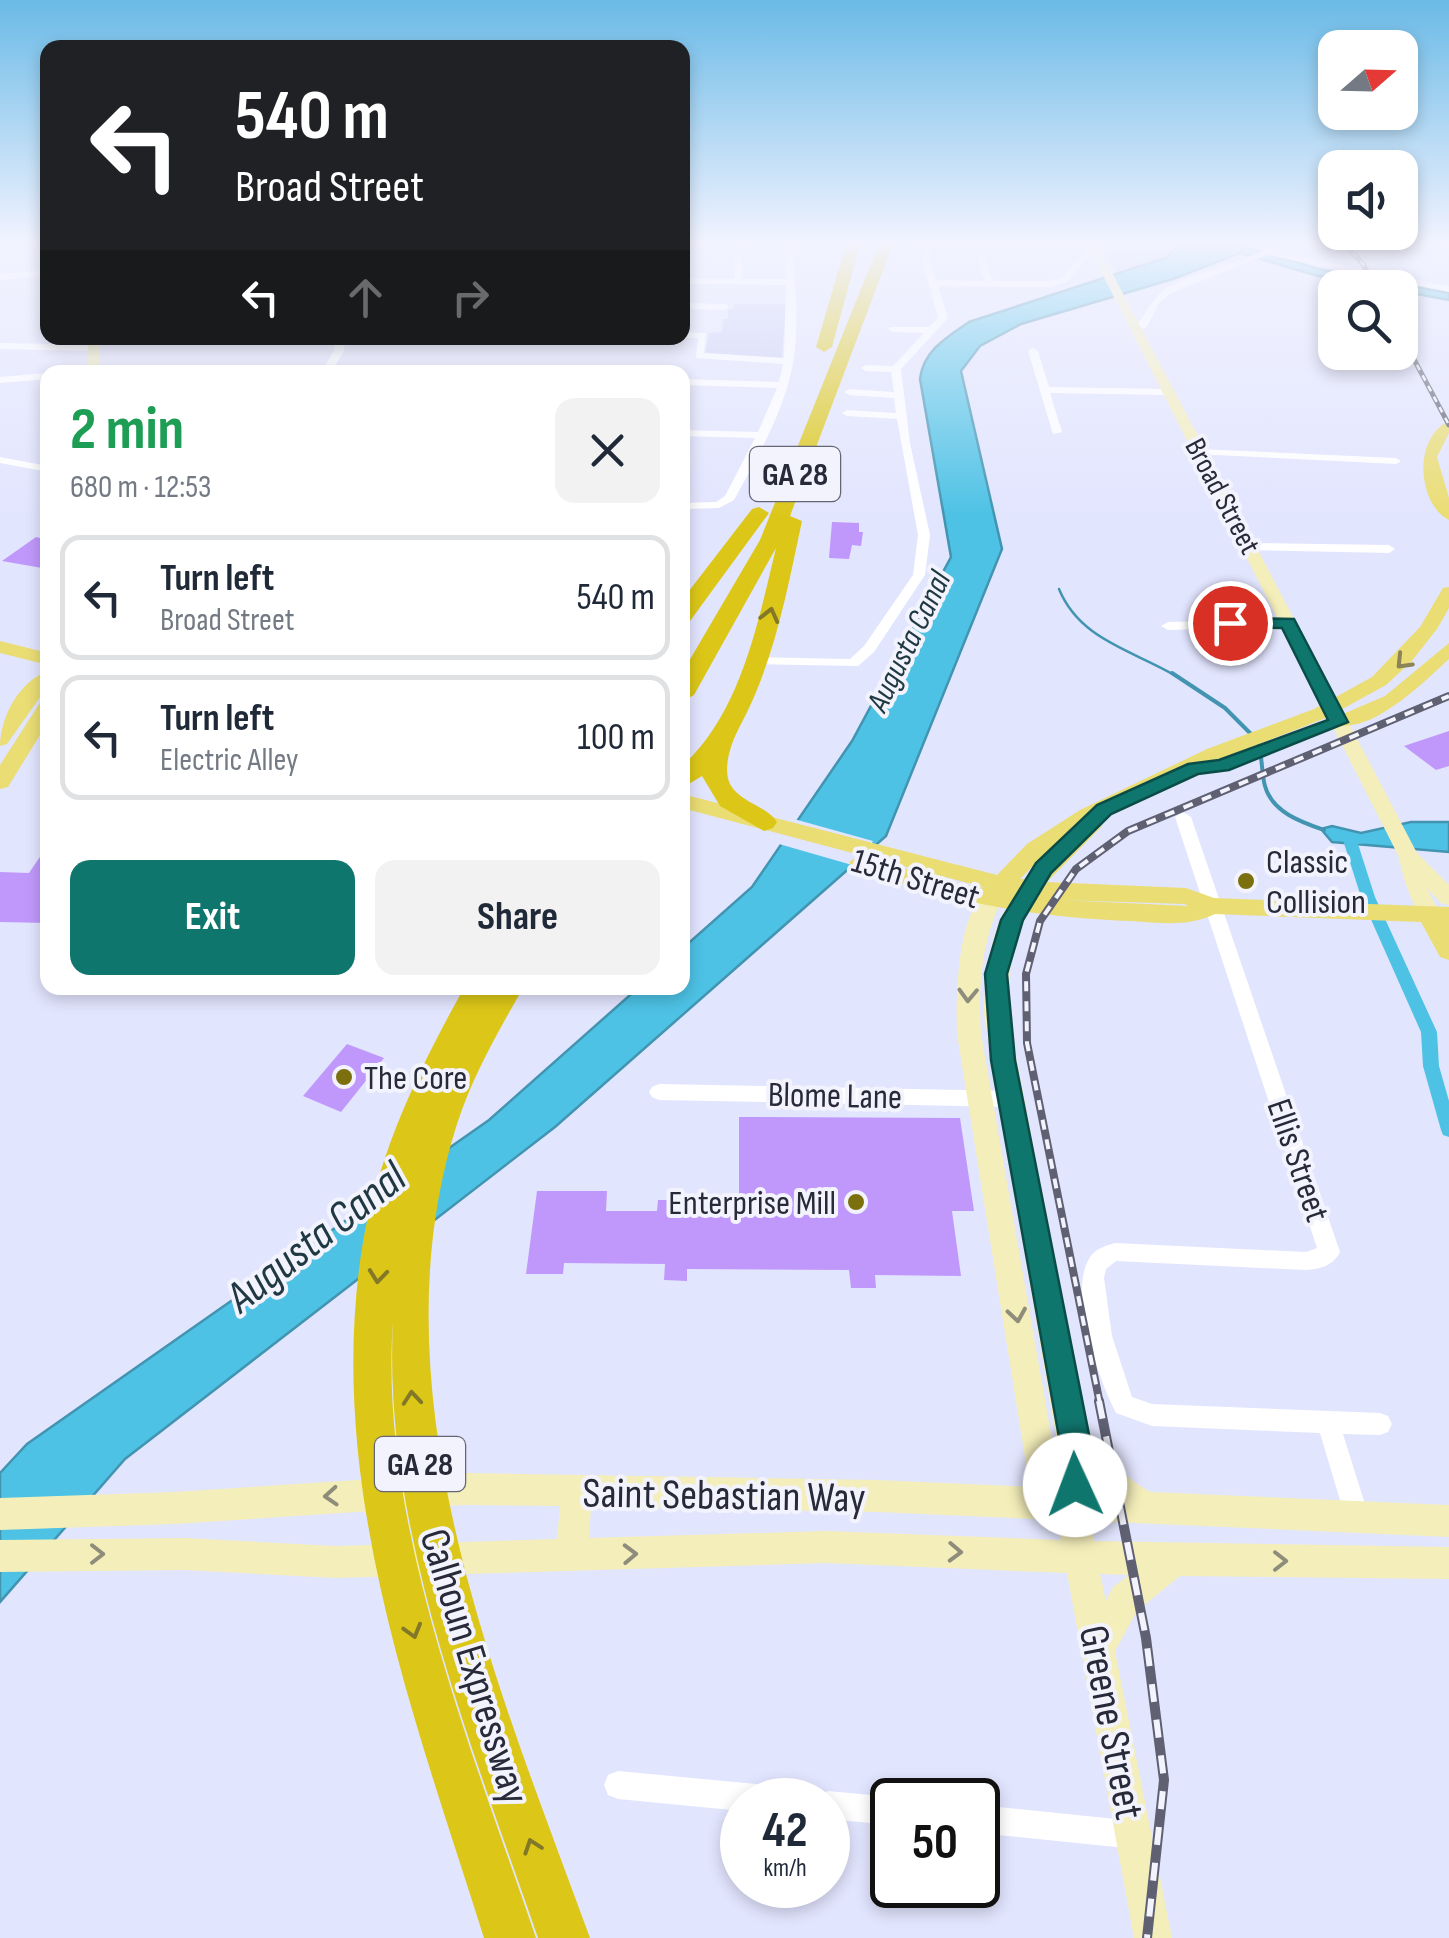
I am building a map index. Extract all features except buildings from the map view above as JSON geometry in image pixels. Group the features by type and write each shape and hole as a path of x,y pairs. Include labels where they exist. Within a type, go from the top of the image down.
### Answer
{"highway":[{"path":"820,358 827,334"},
{"name":"GA 28","path":"690,681 770,540 820,358 831,334"},
{"name":"GA 28","path":"807,415 849,334"},
{"path":"690,773 708,758 720,737 768,627 807,415"},
{"name":"GA 28","path":"690,605 762,505 736,573 690,647"},
{"path":"720,737 714,764 720,788 738,808 764,822"},
{"name":"Calhoun Expressway","path":"475,995 438,1065 405,1148 378,1273 373,1382 378,1480 396,1568 510,1938"},
{"name":"Calhoun Expressway","path":"504,995 464,1066 434,1144 411,1265 411,1385 423,1489 449,1598 564,1938"}],"main road":[{"name":"Broad Street","path":"1139,334 1387,814 1408,856 1417,890 1442,909 1449,951"},
{"path":"1440,433 1428,470 1449,515"},
{"path":"1335,715 1405,662 1449,592"},
{"path":"0,633 40,647"},
{"path":"0,647 40,649"},
{"path":"1335,715 1392,700 1449,649"},
{"path":"0,740 40,682"},
{"name":"Greene Street","path":"1071,1506 1042,1470 967,1003 974,946 996,892 1048,837 1076,818 1335,715"},
{"path":"3,774 40,718"},
{"path":"29,736 40,723"},
{"name":"15th Street","path":"690,803 764,822 788,835"},
{"name":"Greene Street","path":"1104,809 1044,868 1025,897 1004,938 995,995 1010,1099 1080,1465 1071,1506 1154,1938"},
{"name":"15th Street","path":"690,817 788,835 865,855 896,876 1025,897 1092,913 1192,914 1212,906 1400,913 1442,909"},
{"path":"1072,1425 1100,1474 1150,1509"},
{"name":"Saint Sebastian Way","path":"0,1514 175,1508 464,1489 877,1496 1449,1521"},
{"path":"571,1556 577,1492"},
{"name":"Saint Sebastian Way","path":"0,1556 184,1554 336,1562 826,1547 1176,1560 1449,1564"},
{"path":"1099,1646 1124,1600 1176,1560"}],"street":[{"path":"691,334 703,335 699,356 788,361"},
{"path":"690,506 719,505 730,498 782,385 789,334"},
{"path":"866,368 896,368 928,334"},
{"path":"0,346 40,345"},
{"path":"1033,351 1057,432"},
{"path":"756,661 853,662 869,650 919,575 924,535 896,368"},
{"path":"0,380 40,377"},
{"path":"690,382 782,385"},
{"path":"1047,390 1166,392"},
{"path":"849,392 899,395"},
{"path":"848,413 902,416"},
{"path":"690,433 760,435"},
{"path":"1199,452 1396,461"},
{"path":"0,460 40,468"},
{"path":"1251,547 1389,549"},
{"path":"1168,626 1288,623"},
{"name":"Ellis Street","path":"1183,817 1328,1252 1318,1260 1306,1261 1115,1252 1104,1256 1097,1264 1093,1286 1110,1376 1124,1405 1152,1415 1328,1422"},
{"name":"Blome Lane","path":"659,1092 1010,1099"},
{"path":"1357,1517 1328,1422 1380,1424"},
{"path":"618,1785 720,1795"},
{"path":"1000,1821 1135,1835"}],"shaded area":[{"path":"709,334 784,334 782,358 705,353"}],"water":[{"name":"Augusta Canal","path":"951,334 1002,334 980,346 961,371 1002,549 886,836 555,1127 125,1459 0,1602 0,1473 27,1444 489,1120 630,995 690,995 690,942 752,887 852,741 951,557 920,379 931,353"},
{"path":"1411,822 1449,822 1449,852 1332,842 1321,829 1332,826 1361,833"}],"pier":[{"path":"794,819 873,841 859,867 779,844"}],"waterway":[{"path":"1059,589 1068,606 1094,632 1176,676"},
{"path":"1172,673 1225,708 1253,736"},
{"path":"1258,744 1265,786 1274,803 1288,815 1324,830"},
{"path":"1362,840 1350,840 1368,897 1429,1032 1431,1066 1449,1130"}],"railway":[{"path":"1418,367 1449,425"},
{"path":"1100,1404 1027,1043 1026,974 1040,921 1076,869 1128,831 1449,696"},
{"path":"1099,1401 1146,1638 1164,1780 1147,1938"}],"place":[{"name":"Classic Collision","path":"1246,881"},
{"name":"The Core","path":"344,1077"},
{"name":"Enterprise Mill","path":"856,1202"}],"route":[{"path":"1075,1485 1080,1465 1003,1060 996,1015 996,974 1004,938 1018,906 1044,868 1104,809 1194,768 1222,766 1339,722 1288,623 1230,623"}]}
